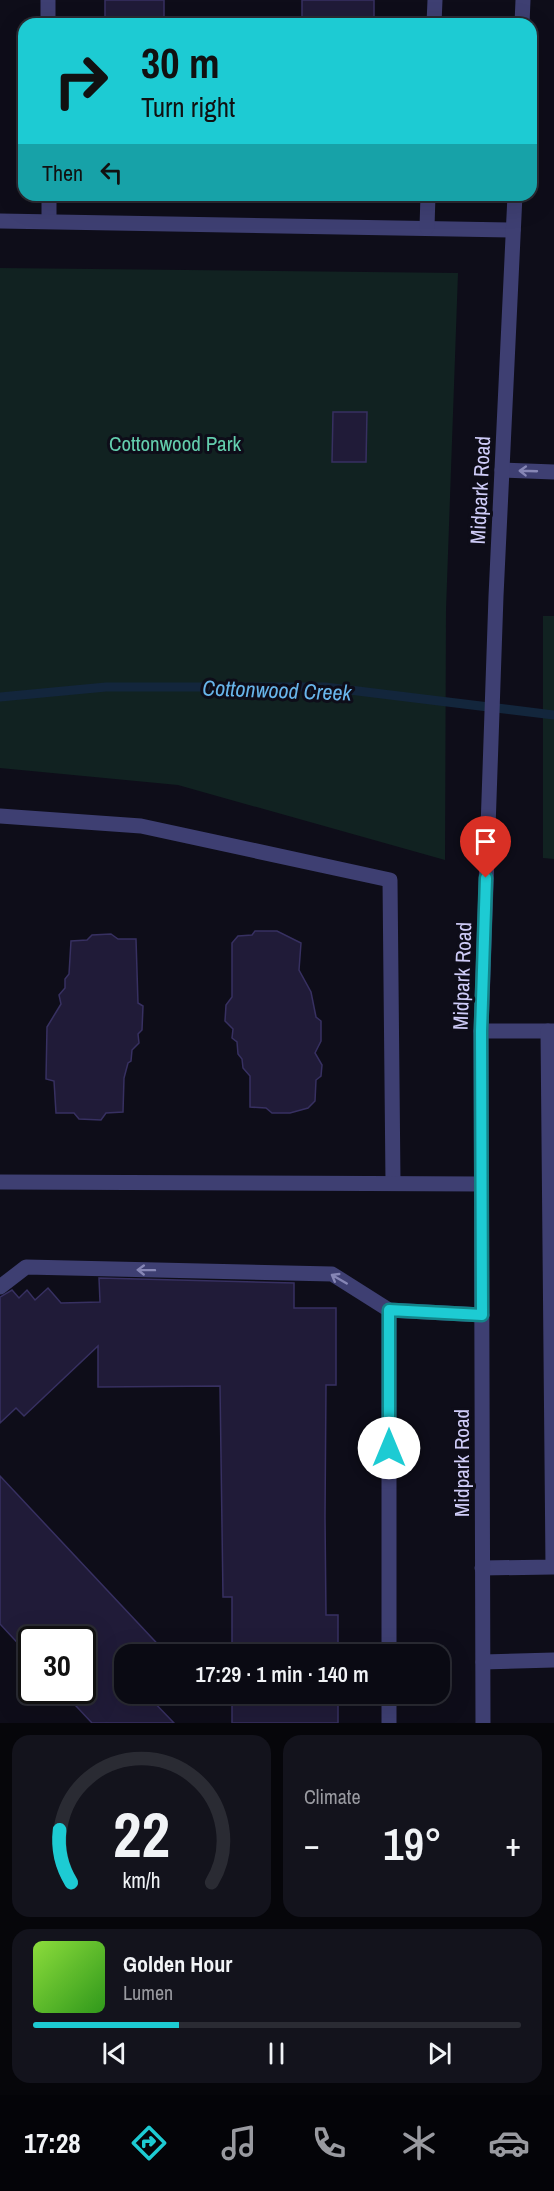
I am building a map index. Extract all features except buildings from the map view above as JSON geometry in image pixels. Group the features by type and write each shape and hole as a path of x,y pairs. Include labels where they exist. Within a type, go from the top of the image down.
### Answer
{"street":[{"path":"48,0 48,18"},
{"path":"434,18 435,0"},
{"path":"522,18 523,0"},
{"path":"49,201 49,221"},
{"path":"427,227 428,201"},
{"name":"Midpark Road","path":"483,1723 481,1031 496,596 515,201"},
{"path":"0,221 513,230"},
{"path":"502,470 554,472"},
{"path":"0,816 141,826 390,880 393,1182"},
{"path":"481,1031 551,1031 553,1465 553,1567 482,1568"},
{"path":"0,1182 481,1184"},
{"path":"0,1287 26,1267 332,1274 389,1310 482,1315"},
{"path":"389,1310 389,1644"},
{"path":"483,1662 554,1660"},
{"path":"389,1704 389,1723"}],"green space":[{"name":"Cottonwood Park","path":"0,268 458,273 446,610 445,860 178,785 0,768"},
{"path":"543,616 554,616 554,859 543,858"}],"waterway":[{"name":"Cottonwood Creek","path":"0,697 106,687 325,687 554,715"}],"route":[{"path":"389,1448 389,1310 482,1315 481,1031 486,878"}]}
